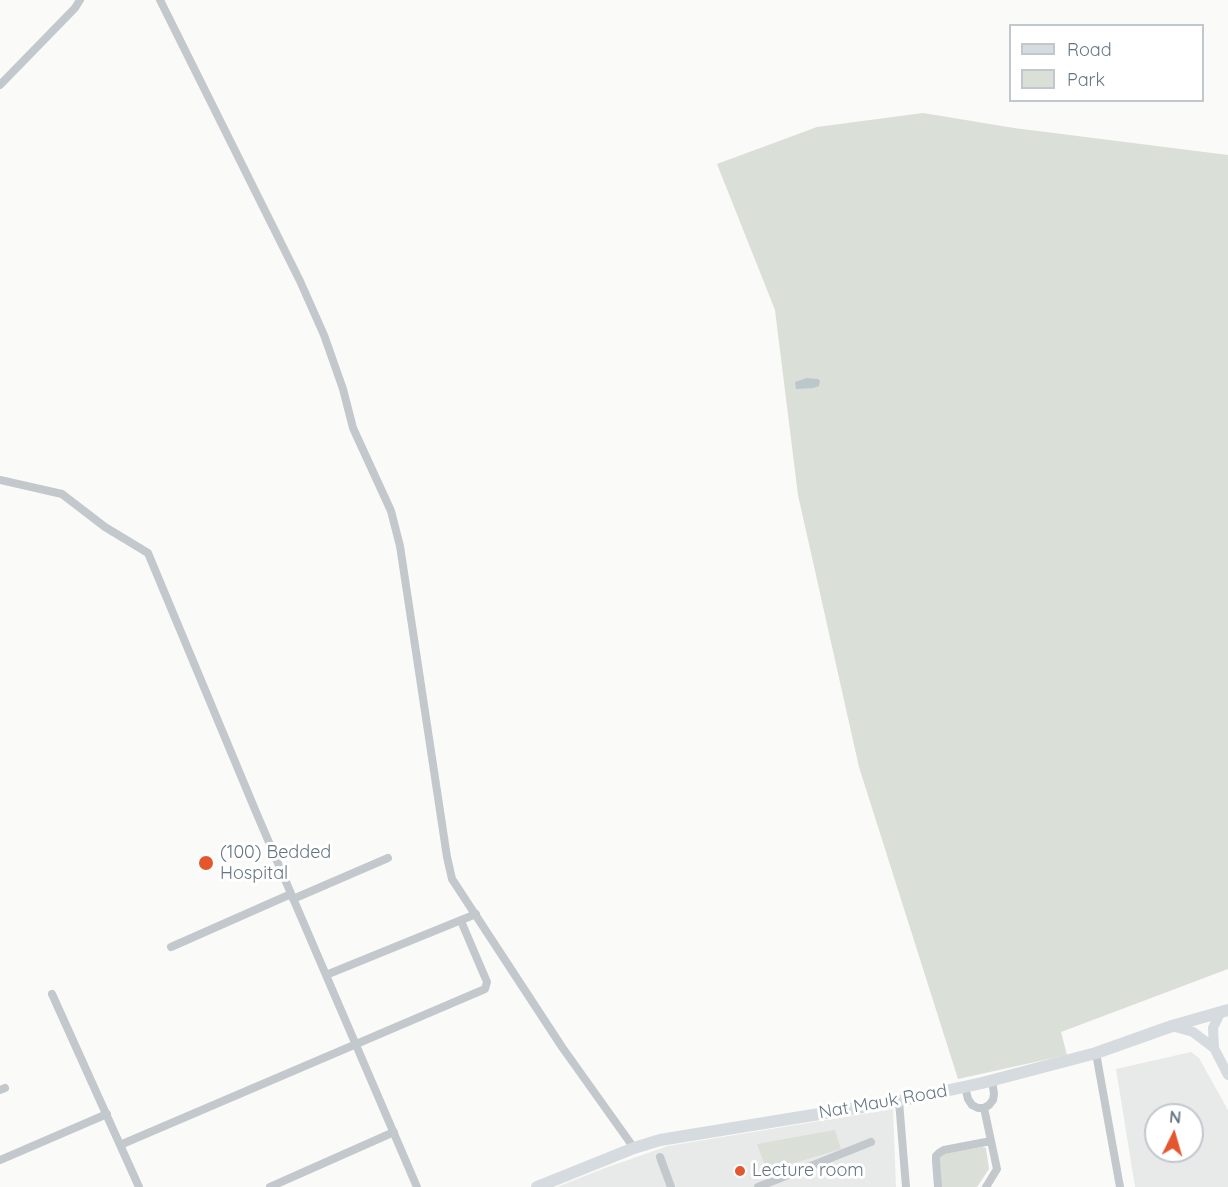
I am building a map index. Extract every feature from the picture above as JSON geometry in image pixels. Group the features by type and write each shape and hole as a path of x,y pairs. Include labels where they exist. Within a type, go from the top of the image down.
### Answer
{"highway":[{"name":"Nat Mauk Road","path":"537,1187 634,1148 660,1140 899,1101 965,1087 1095,1053 1172,1026 1224,1012"}],"main road":[{"path":"1224,1012 1213,1028 1214,1048 1228,1075"},
{"path":"1172,1026 1193,1032 1214,1048"}],"street":[{"path":"0,85 75,8 80,0"},
{"path":"160,0 300,281 324,335 343,388 352,428 391,511 400,546 447,857 453,879 562,1047 634,1148"},
{"path":"0,480 63,494 105,527 148,553 417,1187"},
{"path":"171,947 388,858"},
{"path":"326,975 476,914"},
{"path":"120,1145 485,989 487,982 460,921"},
{"path":"52,994 139,1187"},
{"path":"1095,1053 1120,1187"},
{"path":"965,1087 972,1105 984,1108 993,1101 992,1080"},
{"path":"899,1101 906,1187"},
{"path":"984,1108 997,1169 986,1187"},
{"path":"0,1160 107,1114"},
{"path":"270,1187 394,1132"},
{"path":"938,1187 936,1156 939,1152 991,1141"},
{"path":"758,1187 871,1143"},
{"path":"660,1157 671,1187"}],"shaded area":[{"path":"807,378 818,379 819,386 796,389 795,382"},
{"path":"1191,1052 1199,1058 1228,1110 1228,1187 1135,1187 1116,1069"},
{"path":"893,1109 896,1187 557,1187 668,1146"}],"green space":[{"path":"923,113 1014,128 1228,155 1228,969 1061,1032 1067,1055 958,1079 859,767 798,495 775,310 717,164 817,127"},
{"path":"835,1130 841,1149 767,1171 757,1144"},
{"path":"986,1148 989,1169 977,1187 941,1187 939,1160 943,1154"}],"place":[{"name":"(100) Bedded Hospital","path":"206,863"},
{"name":"Lecture room","path":"740,1171"}]}
